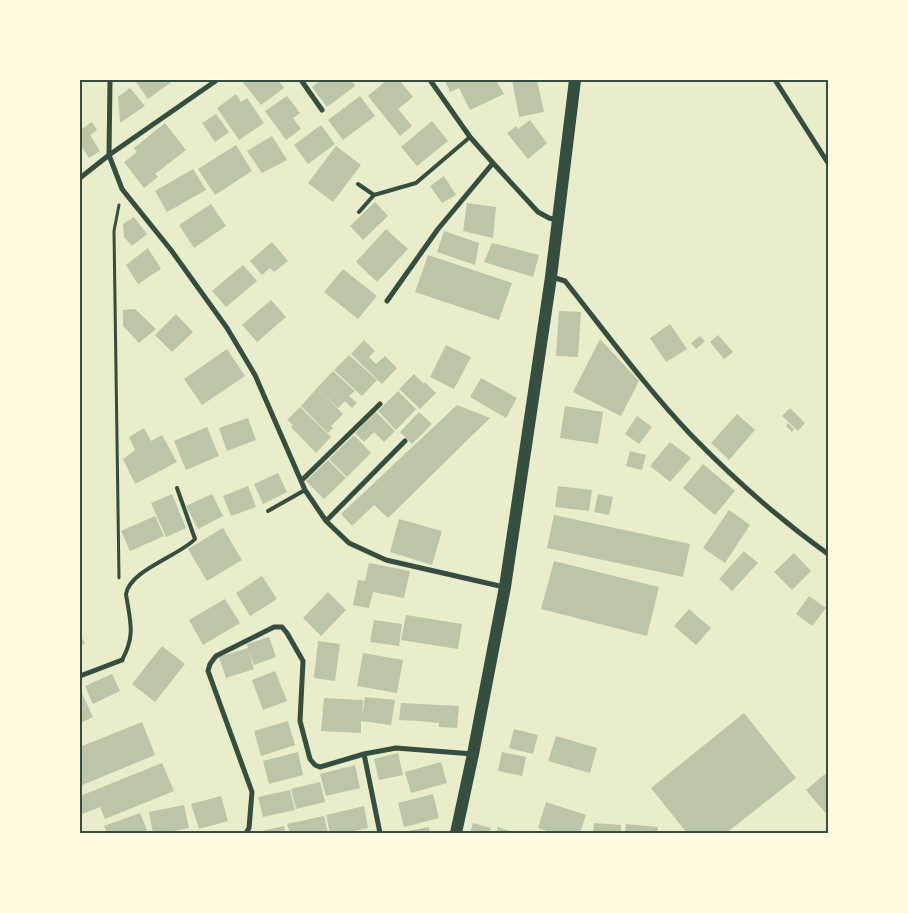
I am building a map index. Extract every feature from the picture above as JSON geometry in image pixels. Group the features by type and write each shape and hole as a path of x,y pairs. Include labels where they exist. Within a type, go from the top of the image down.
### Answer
{"main road":[{"path":"456,833 505,587 551,277 575,80"}],"street":[{"path":"110,80 109,155 122,189 171,250 227,328 255,375 305,490 326,521 349,543 386,560 505,587"},
{"path":"80,178 109,155 218,80"},
{"path":"301,80 322,110"},
{"path":"430,80 470,137 493,163 538,212 557,220"},
{"path":"775,80 828,163"},
{"path":"387,301 438,229 493,163"},
{"path":"551,277 565,281 636,370 693,437 799,533 828,554"},
{"path":"301,481 380,404"},
{"path":"326,521 405,441"},
{"path":"246,833 252,792 208,671 210,664 216,656 274,627 282,627 288,633 303,661 300,721 310,759 315,765 320,767 364,754 396,748 473,754"},
{"path":"80,676 122,660"},
{"path":"364,754 380,833"}],"lane":[{"path":"359,212 374,195 416,183 470,137"},
{"path":"358,184 374,195"},
{"path":"122,660 128,649 132,632 126,594 127,588 132,580 188,546 195,539 177,488"},
{"path":"268,511 305,490"}],"path":[{"path":"122,189 114,231 114,241 119,586 127,588"}],"building":[{"path":"139,80 174,80 148,99 136,82"},
{"path":"241,80 278,80 284,88 261,105"},
{"path":"321,80 351,80 355,86 327,107 312,87"},
{"path":"387,80 399,80 413,97 398,109 412,126 400,136 368,96"},
{"path":"496,80 504,94 470,110 459,88 450,92 445,81"},
{"path":"512,80 537,80 544,112 519,117"},
{"path":"130,88 145,106 120,123 118,97"},
{"path":"236,94 241,102 247,98 264,123 239,140 217,108"},
{"path":"287,96 300,113 293,118 301,129 286,140 265,111"},
{"path":"360,96 375,116 343,140 328,120"},
{"path":"216,114 229,132 215,142 202,123"},
{"path":"530,120 547,143 528,159 507,133 516,126 518,129"},
{"path":"432,121 448,141 417,166 401,147"},
{"path":"92,122 97,130 90,135 100,151 89,158 80,144 80,130"},
{"path":"165,123 186,150 155,174 158,177 144,188 124,162 137,152 134,148"},
{"path":"321,125 335,144 308,164 294,145"},
{"path":"272,136 287,160 262,173 247,151"},
{"path":"236,145 252,171 215,195 198,169"},
{"path":"336,146 361,165 333,202 308,183"},
{"path":"193,169 206,190 167,212 155,191"},
{"path":"444,176 456,195 442,203 430,186"},
{"path":"375,202 388,216 363,240 350,226"},
{"path":"467,203 496,207 493,238 463,231"},
{"path":"211,204 226,226 194,248 179,225"},
{"path":"134,217 147,234 132,246 124,237 123,224"},
{"path":"386,229 408,249 377,282 356,262"},
{"path":"444,231 479,243 475,265 437,252"},
{"path":"272,242 288,261 274,272 270,268 262,275 250,261"},
{"path":"492,243 539,255 533,277 484,262"},
{"path":"148,248 161,269 138,284 126,265"},
{"path":"428,255 512,283 499,320 415,292"},
{"path":"243,265 257,281 226,307 212,291"},
{"path":"343,269 377,296 358,319 324,292"},
{"path":"271,300 286,317 257,342 242,325"},
{"path":"135,309 156,329 139,343 123,326 123,310"},
{"path":"559,311 581,312 578,357 556,356"},
{"path":"176,314 193,332 172,352 155,335"},
{"path":"670,324 687,349 666,362 650,338"},
{"path":"718,335 733,352 724,359 710,342"},
{"path":"700,336 705,341 696,349 691,343"},
{"path":"600,339 639,381 621,416 573,392"},
{"path":"364,340 375,351 369,357 376,364 385,356 397,368 382,384 351,354"},
{"path":"446,345 471,357 454,389 430,377"},
{"path":"227,349 245,376 202,405 184,379"},
{"path":"349,355 377,380 362,396 334,370"},
{"path":"333,371 355,391 349,396 357,403 352,408 345,401 338,408 317,388"},
{"path":"414,374 436,393 420,409 399,389"},
{"path":"481,378 517,398 506,418 470,397"},
{"path":"317,388 343,414 331,426 333,428 328,433 301,406"},
{"path":"398,391 416,409 396,430 378,411"},
{"path":"457,405 490,418 388,518 374,505 352,526 341,514"},
{"path":"565,406 603,412 598,444 560,438"},
{"path":"300,407 331,437 316,453 291,427 293,425 287,420"},
{"path":"790,408 805,423 798,431 782,416"},
{"path":"376,412 395,431 384,442 374,432 364,442 355,433"},
{"path":"419,412 432,424 412,444 400,432"},
{"path":"737,414 755,430 729,460 711,443"},
{"path":"637,416 652,427 639,444 625,434"},
{"path":"248,418 256,440 227,451 219,428"},
{"path":"788,423 794,429 792,432 786,426"},
{"path":"207,427 219,456 186,470 174,441"},
{"path":"144,428 151,441 162,435 177,462 135,484 123,459 135,450 129,437"},
{"path":"354,435 371,453 347,477 329,459"},
{"path":"670,442 691,458 670,482 650,466"},
{"path":"630,451 646,455 642,470 626,466"},
{"path":"328,460 346,478 324,499 306,481"},
{"path":"703,464 735,491 715,515 683,488"},
{"path":"278,473 287,492 263,504 254,484"},
{"path":"248,486 256,507 231,516 223,496"},
{"path":"558,486 592,490 589,511 555,507"},
{"path":"172,494 186,528 166,537 151,503"},
{"path":"212,494 223,516 198,529 186,506"},
{"path":"598,494 613,497 609,515 594,512"},
{"path":"729,510 750,525 725,563 703,548"},
{"path":"554,515 690,544 683,577 547,548"},
{"path":"155,516 164,536 130,551 121,531"},
{"path":"399,519 442,531 432,565 390,552"},
{"path":"223,528 242,560 207,581 188,549"},
{"path":"744,551 758,563 732,591 719,579"},
{"path":"794,553 811,571 792,590 774,572"},
{"path":"554,561 659,587 647,636 541,609"},
{"path":"369,563 410,571 404,598 373,592 369,608 353,605 358,580 365,581"},
{"path":"262,576 277,599 250,616 236,593"},
{"path":"328,592 346,610 321,636 303,618"},
{"path":"809,596 826,608 812,626 796,614"},
{"path":"225,599 240,623 203,645 189,620"},
{"path":"689,609 711,628 696,645 674,626"},
{"path":"406,615 462,624 458,649 401,640"},
{"path":"374,620 402,624 399,646 370,642"},
{"path":"80,635 85,643 80,646"},
{"path":"269,637 276,657 254,665 248,650 254,669 226,678 219,657 248,648 247,644"},
{"path":"318,641 340,644 335,681 314,678"},
{"path":"162,646 185,664 155,702 132,684"},
{"path":"363,653 403,660 397,693 357,686"},
{"path":"275,671 287,701 263,710 252,680"},
{"path":"112,674 120,691 93,704 85,686"},
{"path":"80,689 93,717 80,723"},
{"path":"365,697 395,700 391,725 361,721 361,733 321,731 324,698 363,700 362,716"},
{"path":"401,703 459,706 457,728 439,727 439,723 399,720"},
{"path":"744,713 796,778 726,833 687,833 651,788"},
{"path":"288,721 295,745 261,756 254,731"},
{"path":"142,722 155,755 80,786 80,747"},
{"path":"514,729 538,735 533,754 509,748"},
{"path":"556,736 597,748 590,773 548,761"},
{"path":"298,752 303,775 269,784 263,761"},
{"path":"502,752 526,757 522,776 498,771"},
{"path":"398,753 403,775 379,780 374,759"},
{"path":"441,762 447,783 411,793 405,772"},
{"path":"162,763 174,791 105,819 100,807 80,815 80,796"},
{"path":"355,765 360,788 326,796 320,774"},
{"path":"825,774 828,778 828,816 806,790"},
{"path":"320,782 325,802 296,809 291,789"},
{"path":"290,790 295,810 263,817 258,797"},
{"path":"433,794 439,818 404,827 398,803"},
{"path":"221,796 228,821 199,829 191,804"},
{"path":"546,802 586,815 580,833 553,833 538,828"},
{"path":"184,805 189,828 164,833 153,833 149,812"},
{"path":"364,806 368,828 346,833 330,833 326,815"},
{"path":"140,813 147,830 140,833 107,833 104,826"},
{"path":"324,816 328,833 290,833 287,824"},
{"path":"473,823 491,828 489,833 470,833"},
{"path":"594,823 621,825 621,833 593,833"},
{"path":"626,824 658,827 657,833 625,833"},
{"path":"284,826 285,833 257,833 257,832"},
{"path":"429,827 430,833 403,833 403,832"},
{"path":"498,827 515,833 496,833"}]}
